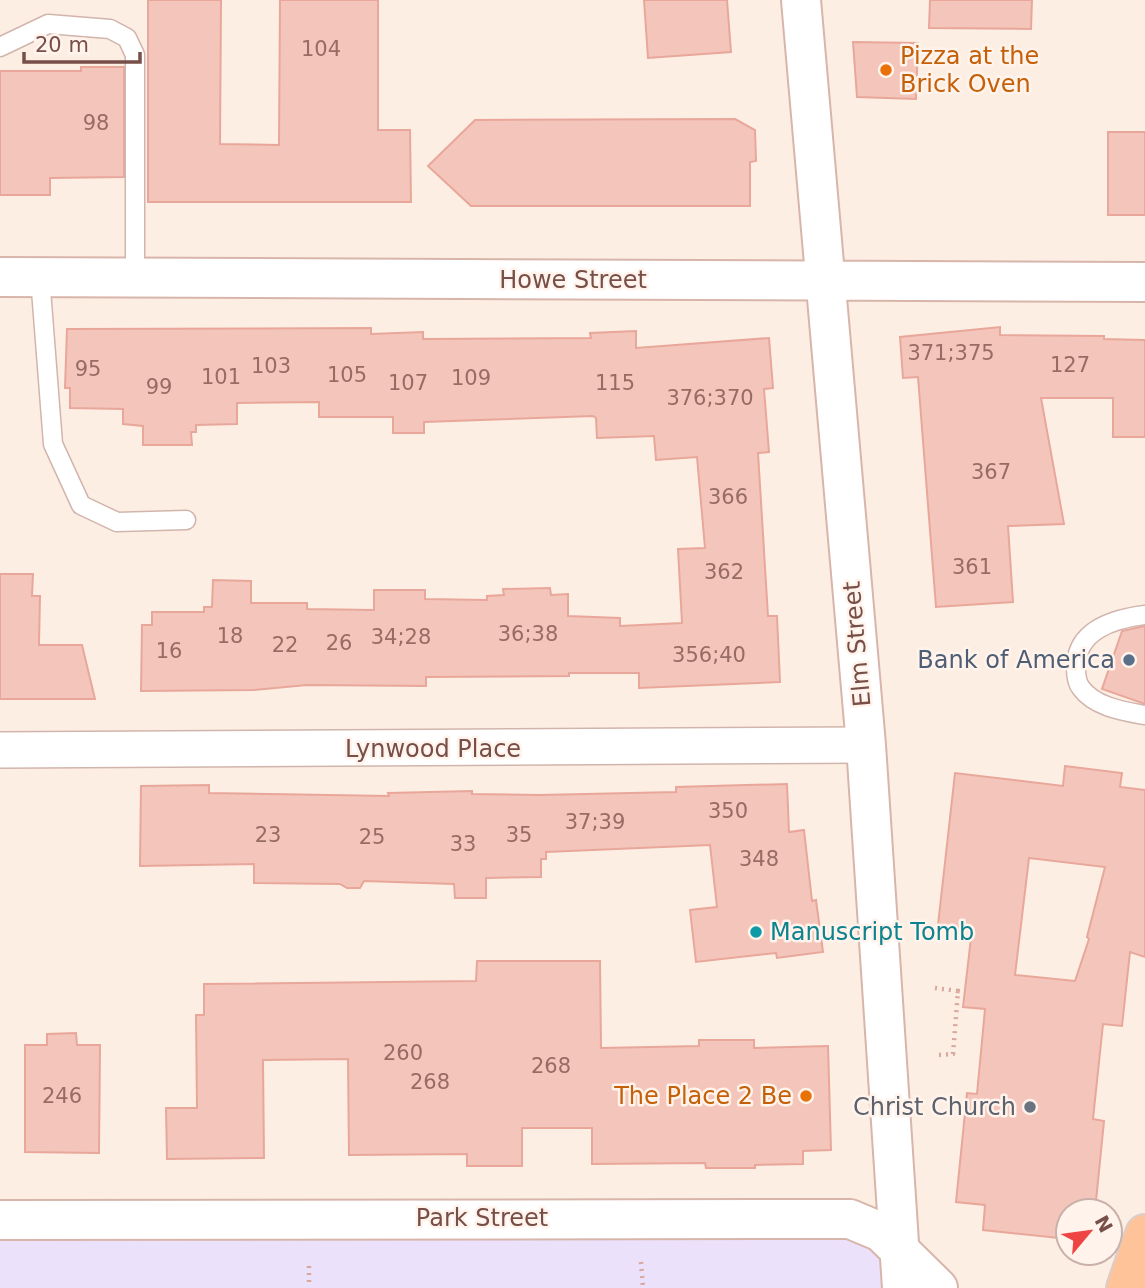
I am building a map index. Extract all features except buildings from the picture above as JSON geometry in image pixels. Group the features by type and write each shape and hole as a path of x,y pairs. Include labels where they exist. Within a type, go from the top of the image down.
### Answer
{"main road":[{"name":"Elm Street","path":"801,0 828,281 866,745 902,1288"},
{"name":"Howe Street","path":"0,277 1145,282"},
{"name":"Park Street","path":"0,1220 850,1219 881,1232 901,1249 925,1279 938,1288"},
{"path":"1126,1288 1145,1234"}],"street":[{"name":"Lynwood Place","path":"0,750 866,745"}],"lane":[{"path":"0,47 48,24 110,29 127,38 135,55 135,278"},
{"path":"40,277 53,444 81,505 117,522 186,520"},
{"path":"1144,715 1106,707 1081,689 1076,675 1076,657 1084,639 1106,623 1145,615"}],"path":[{"path":"935,988 961,991 953,1054 939,1055"},
{"path":"309,1261 309,1282"},
{"path":"641,1262 643,1288"}],"shaded area":[{"path":"0,1221 881,1232 902,1288 0,1288"}],"place":[{"name":"Pizza at the Brick Oven","path":"886,70"},
{"name":"Bank of America","path":"1129,660"},
{"name":"Manuscript Tomb","path":"756,932"},
{"name":"The Place 2 Be","path":"806,1096"},
{"name":"Christ Church","path":"1030,1107"}]}
